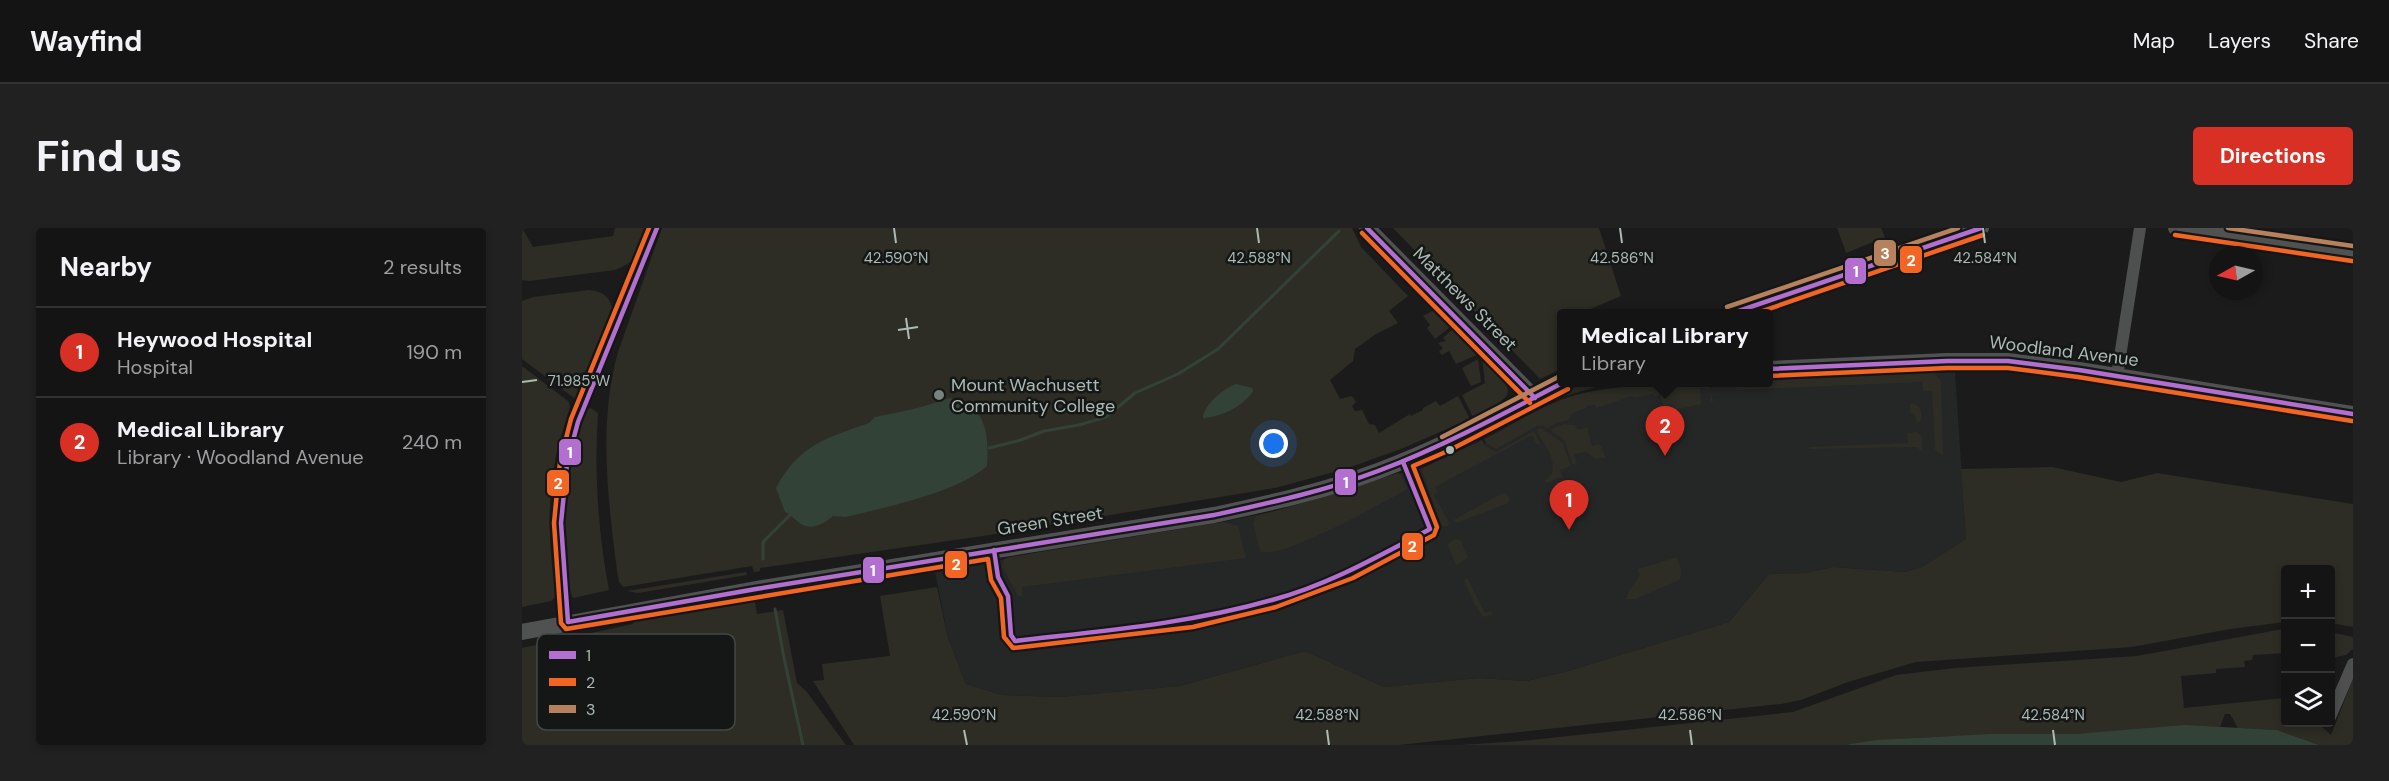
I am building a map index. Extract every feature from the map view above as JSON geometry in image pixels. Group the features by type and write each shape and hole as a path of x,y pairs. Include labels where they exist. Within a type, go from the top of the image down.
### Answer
{"street":[{"name":"Matthews Street","path":"1367,228 1535,398"},
{"path":"1744,309 1981,228"},
{"path":"2117,376 2140,228"},
{"path":"2176,228 2353,254"},
{"name":"Woodland Avenue","path":"1773,369 1978,360 2016,362 2353,414"},
{"name":"Green Street","path":"522,632 756,589 1214,514 1276,501 1338,484 1403,462 1445,444 1557,386"},
{"path":"2335,707 2353,664"}],"shaded area":[{"path":"522,228 533,247 613,236 615,228 648,228 638,254 623,267 529,281 522,280"},
{"name":"Mount Wachusett Community College","path":"662,228 1352,228 1361,247 1408,296 1389,311 1398,323 1376,334 1355,349 1353,361 1330,380 1340,399 1352,396 1356,402 1352,406 1355,411 1362,410 1369,424 1375,425 1379,433 1436,401 1440,406 1458,396 1470,419 1401,449 1345,469 1275,488 983,536 760,568 760,571 754,572 752,566 623,587 619,582 617,571 608,489 608,406 618,352"},
{"path":"1393,228 1599,228 1621,296 1590,309 1557,309 1557,371 1540,379"},
{"path":"1837,228 1881,228 1885,237 1846,253"},
{"path":"589,290 606,296 613,312 578,401 522,359 522,301 533,297"},
{"path":"1434,310 1450,327 1435,339 1427,328 1430,325 1423,316"},
{"path":"1453,329 1479,354 1456,364 1449,351 1442,355 1439,352 1443,348 1438,343 1446,341 1443,338"},
{"path":"1482,357 1502,378 1508,392 1498,403 1473,417 1462,395 1485,383"},
{"path":"1478,359 1481,382 1471,386 1462,368"},
{"path":"522,366 568,401 570,406 557,450 551,491 550,544 556,596 551,601 522,607"},
{"path":"1933,371 1941,381 1943,454 1935,450 1932,391 1923,391 1922,382 1738,390 1735,387 1773,387 1773,377"},
{"path":"1955,372 1966,539 1922,567 1905,572 1833,567 1806,573 1769,574 1729,622 1568,671 1527,681 1479,678 1384,687 1305,651 1180,686 1060,697 1002,695 966,684 948,638 935,571 1281,510 1384,477 1423,468 1486,443 1589,394 1651,387 1773,387 1773,378"},
{"path":"1236,384 1252,388 1253,391 1244,402 1231,410 1217,416 1203,418 1207,407 1215,398"},
{"path":"1575,387 1595,387 1558,398"},
{"path":"1709,387 1713,402 1711,402 1710,391 1700,388 1701,404 1665,412 1660,395 1633,398 1632,396 1596,408 1595,405 1586,406 1573,413 1568,420 1548,428 1537,426 1496,449 1484,439 1564,399 1614,388"},
{"path":"949,398 962,401 971,407 978,414 986,432 987,466 974,476 920,498 846,517 833,516 811,527 801,524 785,512 776,488 785,473 804,452 840,433 869,423 875,417"},
{"path":"1914,403 1921,413 1920,421 1917,422 1914,413 1910,413 1910,404"},
{"path":"591,408 598,413 596,457 598,502 609,590 573,598 568,582 564,548 564,511 572,456 581,420 585,410"},
{"path":"1563,424 1574,425 1578,430 1587,427 1592,446 1598,444 1601,446 1606,458 1594,458 1586,452 1574,454 1577,464 1573,465 1564,440 1550,430"},
{"path":"1541,428 1563,443 1571,466 1560,470 1564,480 1561,477 1547,483 1544,481 1550,476 1553,464 1536,430"},
{"path":"1534,431 1540,443 1537,445 1532,435 1435,487 1438,492 1434,495 1449,522 1448,526 1442,526 1421,469 1482,440 1485,446 1496,452"},
{"path":"1917,432 1922,436 1922,452 1917,447 1810,449 1809,447 1908,443 1907,433"},
{"path":"2052,467 2121,482 2157,473 2353,504 2353,627 2335,624 2335,565 2281,565 2281,623 2230,629 2132,647 1916,662 1848,682 1801,700 1781,704 1399,745 854,745 813,681 824,680 822,664 890,656 880,596 937,587 948,638 966,684 1002,695 1060,697 1180,686 1305,651 1384,687 1479,678 1527,681 1568,671 1729,622 1769,574 1806,573 1833,567 1905,572 1922,567 1966,539 1961,469"},
{"path":"1398,473 1408,489 1356,517 1288,548 1271,552 1260,551 1253,523 1256,516"},
{"path":"1505,492 1510,499 1508,503 1457,523 1453,520"},
{"path":"1223,522 1238,526 1246,558 1022,587 1022,596 1018,596 1002,566 1004,559 1010,557"},
{"path":"1456,539 1461,541 1468,558 1456,565 1447,544"},
{"path":"1677,557 1681,571 1679,580 1636,599 1626,599 1640,575 1638,569"},
{"path":"746,572 747,575 638,593 627,591"},
{"path":"1467,577 1485,613 1491,611 1493,615 1483,617 1473,602 1464,581"},
{"path":"755,601 757,614 783,610 797,683 806,691 846,745 522,745 522,648 537,645 537,730 735,730 735,634 587,634 633,624 632,620"},
{"path":"2281,630 2281,653 2253,655 2252,660 2244,661 2245,667 2216,669 2216,673 2181,676 2184,708 2281,698 2281,727 2322,727 2331,735 2353,679 2353,745 2319,745 2277,730 2238,728 2230,714 2225,714 2220,727 2073,734 1930,737 1844,745 1460,745 1521,741 1793,712 1896,675 1955,668 2137,656"},
{"path":"2335,633 2353,637 2353,649 2346,655 2335,657"},
{"path":"2185,725 2277,730 2319,745 1844,745 1877,740 1991,734 2075,734"}],"waterway":[{"path":"989,448 1021,440 1044,431 1079,425 1106,417 1135,393 1178,374 1218,349 1339,231"},
{"path":"763,559 763,542 791,514"},
{"path":"775,609 803,745"}],"transit line":[{"name":"2","path":"649,228 571,419 560,462 554,523 561,623 566,629 988,559 991,580 1001,598 1004,637 1013,648 1193,627 1276,607 1353,578 1434,535 1437,527 1413,466 1448,451 1568,389"},
{"name":"1","path":"657,228 578,422 567,463 561,523 568,622 756,589 1214,515 1276,501 1338,485 1402,462 1472,430 1557,386"},
{"name":"1","path":"1367,228 1535,398"},
{"name":"3","path":"1727,307 1958,228"},
{"name":"1","path":"1745,309 1981,228"},
{"name":"3","path":"2228,228 2353,246"},
{"name":"2","path":"1362,233 1530,403"},
{"name":"2","path":"1768,309 1983,235"},
{"name":"2","path":"2175,235 2352,261"},
{"name":"1","path":"1773,369 1947,361 2008,361 2079,370 2353,414"},
{"name":"2","path":"1773,376 1947,368 2008,368 2352,421"},
{"name":"3","path":"1442,437 1557,378"},
{"name":"1","path":"994,550 998,577 1008,596 1011,635 1015,641 1144,626 1208,615 1293,594 1353,569 1430,529 1403,462"}],"place":[{"name":"Mount Wachusett Community College","path":"939,395"},
{"name":"Medical Library","path":"1665,456"},
{"name":"Heywood Hospital","path":"1569,530"}]}
